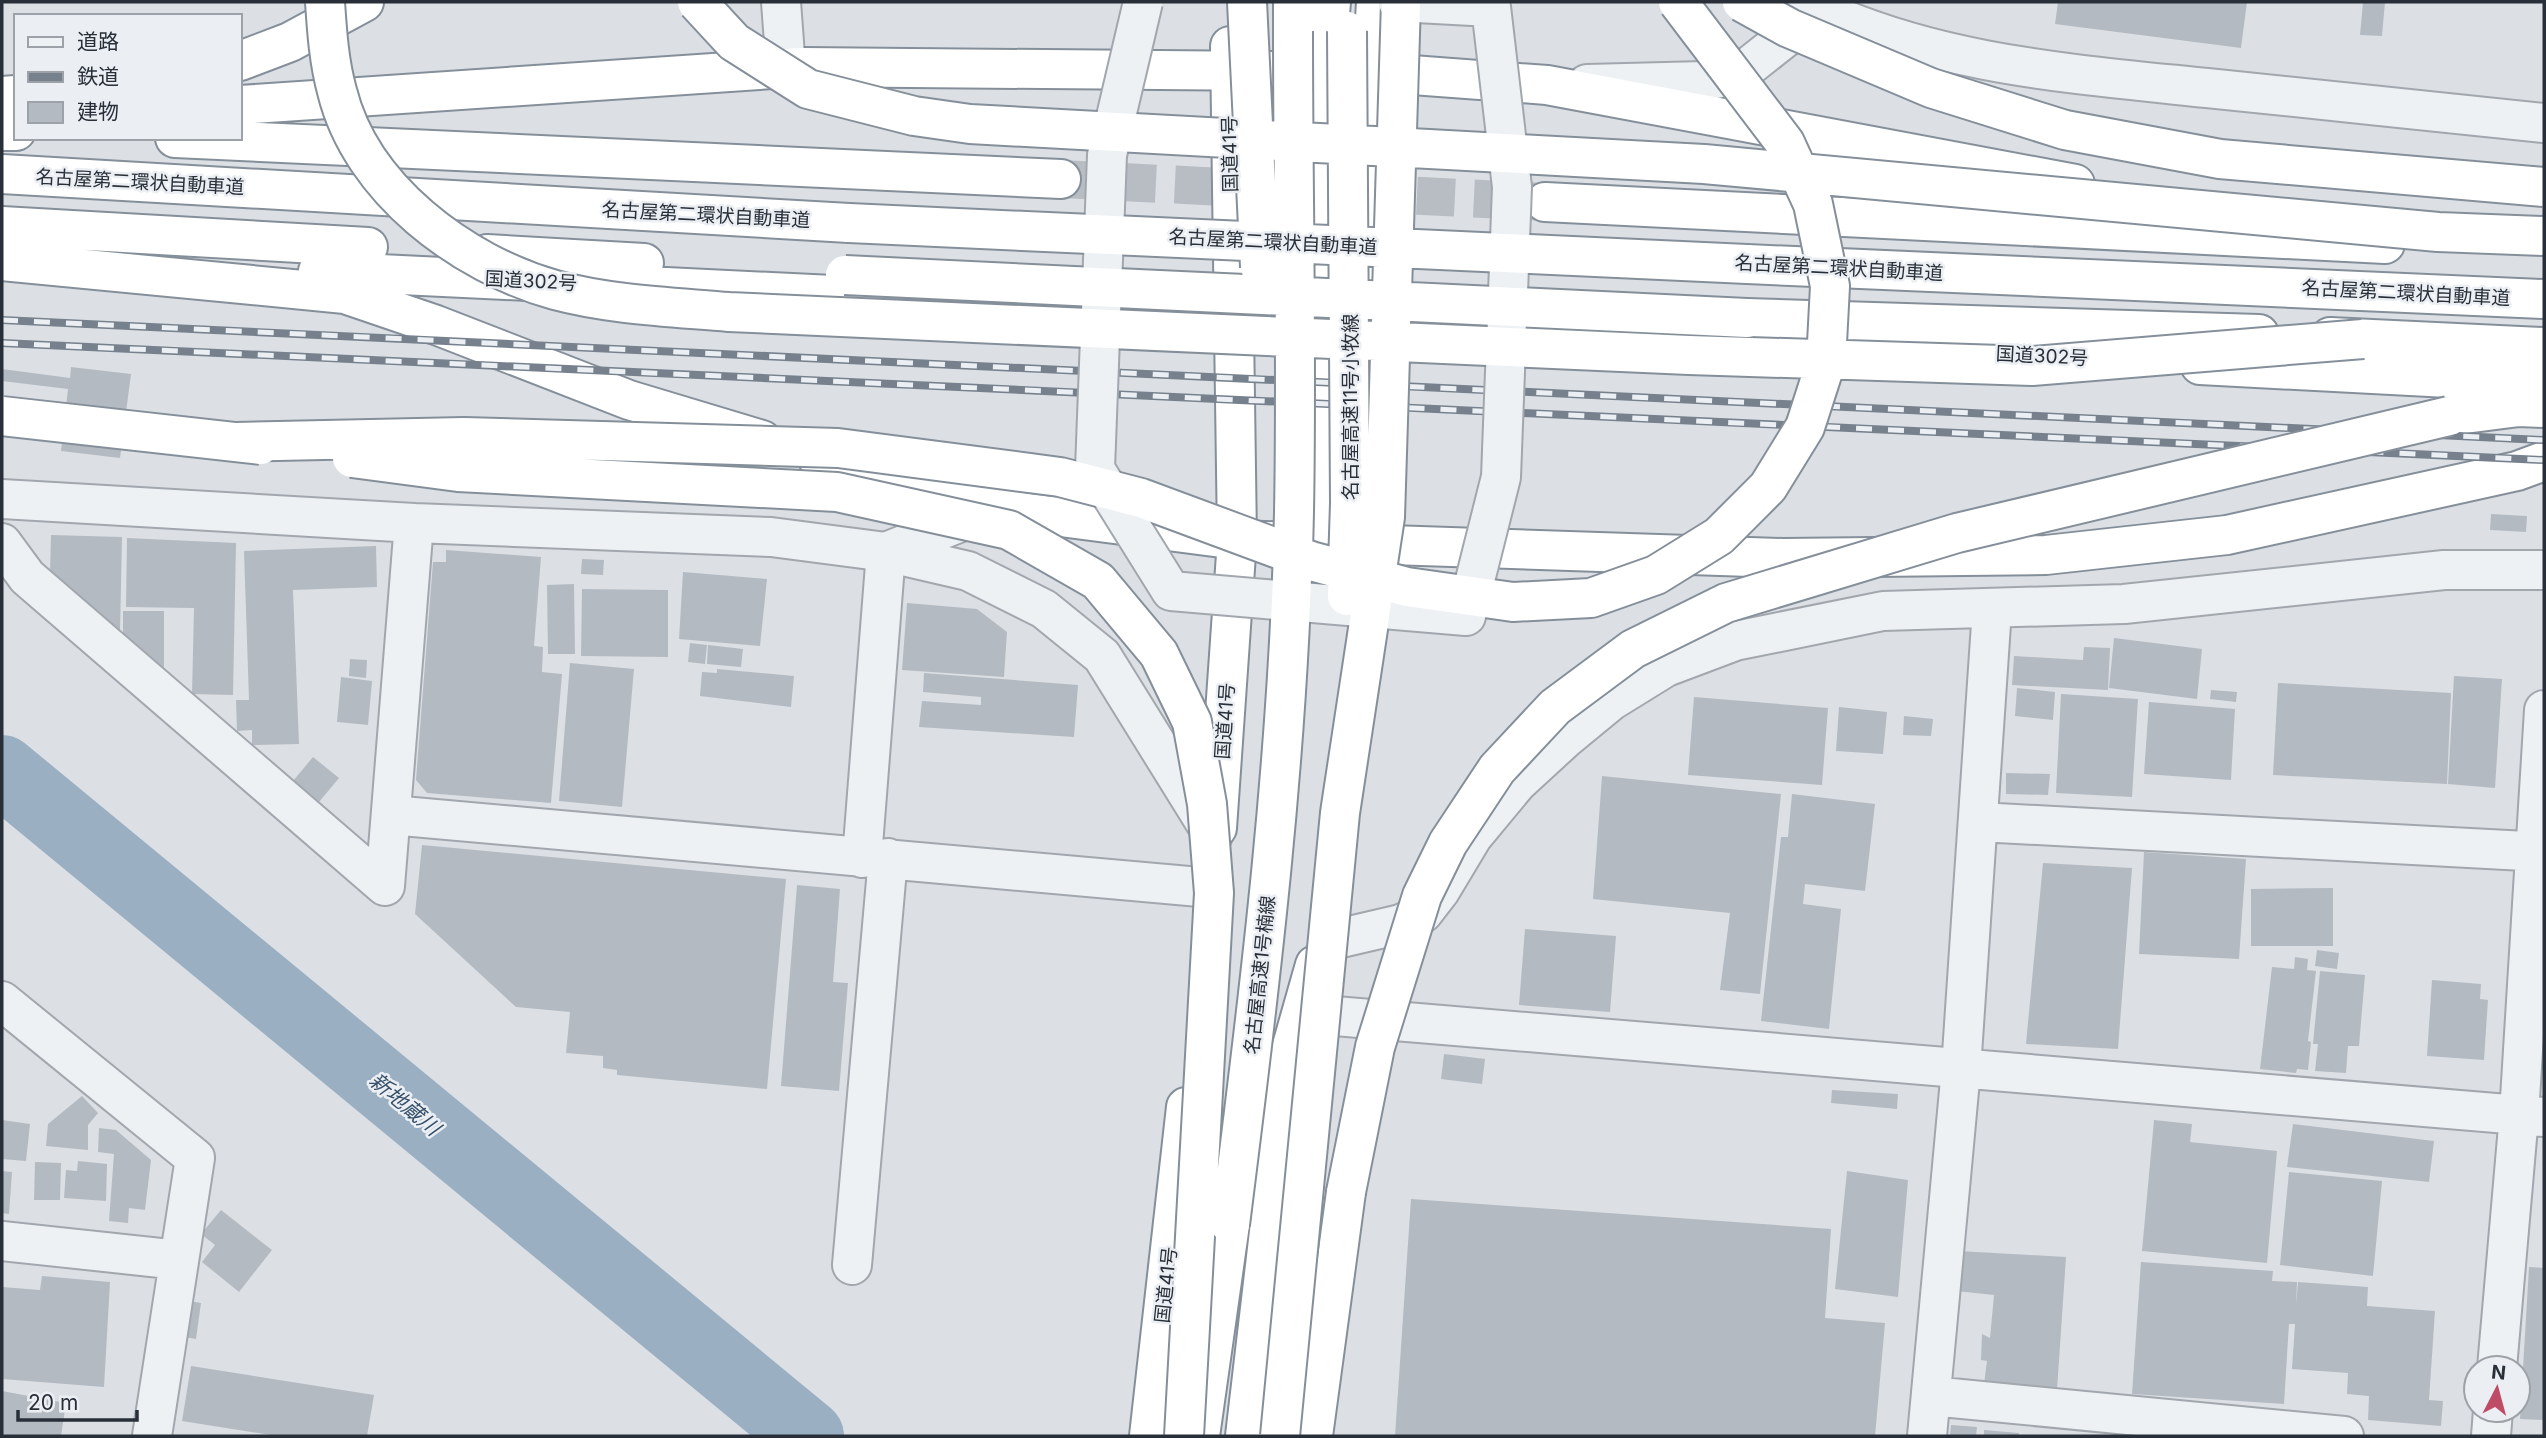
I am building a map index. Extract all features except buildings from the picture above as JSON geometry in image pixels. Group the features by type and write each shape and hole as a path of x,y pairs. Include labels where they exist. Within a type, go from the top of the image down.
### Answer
{"highway":[{"path":"325,2 337,93 351,130 373,165 412,209 442,238 481,261 520,279 596,298 729,312 1689,355 2032,366 2363,339"},
{"path":"242,59 289,37 341,2"},
{"path":"242,59 290,42 364,2"},
{"path":"697,2 734,42 808,89 914,117 984,124 1704,164 2438,232 2544,238"},
{"name":"国道41号","path":"1149,1436 1216,839 1237,540 1229,71 1232,2"},
{"path":"1247,2 1256,240 1287,527"},
{"path":"1287,527 1293,2"},
{"path":"2,261 49,262 345,294 413,316 629,400 899,481 999,506 1087,523 1237,540 1287,527 1304,530 1318,512 1323,493 1325,72 1331,2"},
{"name":"名古屋高速11号小牧線","path":"1346,826 1350,503 1348,2"},
{"path":"1297,1436 1335,1016 1366,547 1372,72 1376,2"},
{"path":"1280,1436 1346,826 1385,517 1400,2"},
{"path":"236,442 464,437 838,448 1060,477 1141,498 1311,561 1407,587 1513,602 1591,598 1656,575 1719,536 1768,487 1805,427 1826,362 1830,286 1813,204 1785,142 1678,2"},
{"path":"1742,2 1789,28 1931,89 2065,130 2220,159 2544,187"},
{"path":"242,105 786,69 1372,72 1547,85 2069,183 2544,238"},
{"path":"218,140 1061,179"},
{"name":"名古屋第二環状自動車道","path":"2,174 849,223 2544,299"},
{"path":"1545,202 2544,252"},
{"path":"2,226 859,276 1747,318 2544,347"},
{"name":"国道302号","path":"2,254 49,262 1061,306"},
{"name":"国道302号","path":"1539,329 2544,383"},
{"path":"1313,1436 1346,1192 1375,1047 1422,896 1448,843 1497,769 1555,707 1633,649 1726,603 1957,533 2436,419 2519,407 2544,408"},
{"path":"2,416 236,442 458,472 837,492 1009,530 1098,580 1159,654 1181,699 1192,722 1207,804 1214,893 1184,1436"},
{"path":"1287,527 1366,547 1508,547 1783,558 2046,555 2227,535 2517,471 2544,461"},
{"name":"名古屋高速1号楠線","path":"1200,1436 1262,972 1280,783 1287,527"},
{"path":"1245,1436 1290,1054 1346,826"}],"street":[{"path":"782,2 786,69"},
{"path":"1143,2 1107,155 1095,469 1171,591 1466,616 1500,477 1511,187 1491,7 1400,2"},
{"path":"1547,85 1704,81 1738,75 1813,6 1889,35 1950,52 2051,72 2544,123"},
{"path":"686,417 704,534"},
{"path":"2,499 414,523 771,537 886,552 968,571 1044,609 1101,656 1216,839"},
{"path":"886,552 999,506"},
{"path":"2,543 27,577 385,886 414,523"},
{"path":"852,1265 875,858 886,552"},
{"path":"1341,938 1402,924 1423,913 1440,891 1472,836 1517,783 1612,701 1666,667 1735,641 1883,611 2124,604 2444,570 2544,570"},
{"path":"1927,1436 1961,1069 1992,609"},
{"path":"2499,1354 2532,1116 2544,710"},
{"path":"391,815 1211,888"},
{"path":"1979,822 2540,852"},
{"path":"2,1001 195,1158 152,1436"},
{"path":"1335,1016 2532,1116"},
{"path":"2,1241 179,1261"},
{"path":"1931,1396 2344,1436"}],"waterway":[{"name":"新地蔵川","path":"2,771 808,1436"}],"tunnel":[{"path":"1061,179 1265,189"},
{"path":"1360,193 1545,202"},
{"path":"1061,306 1539,329"}],"railway":[{"path":"2,320 2544,440"},
{"path":"2,343 2544,460"}]}
